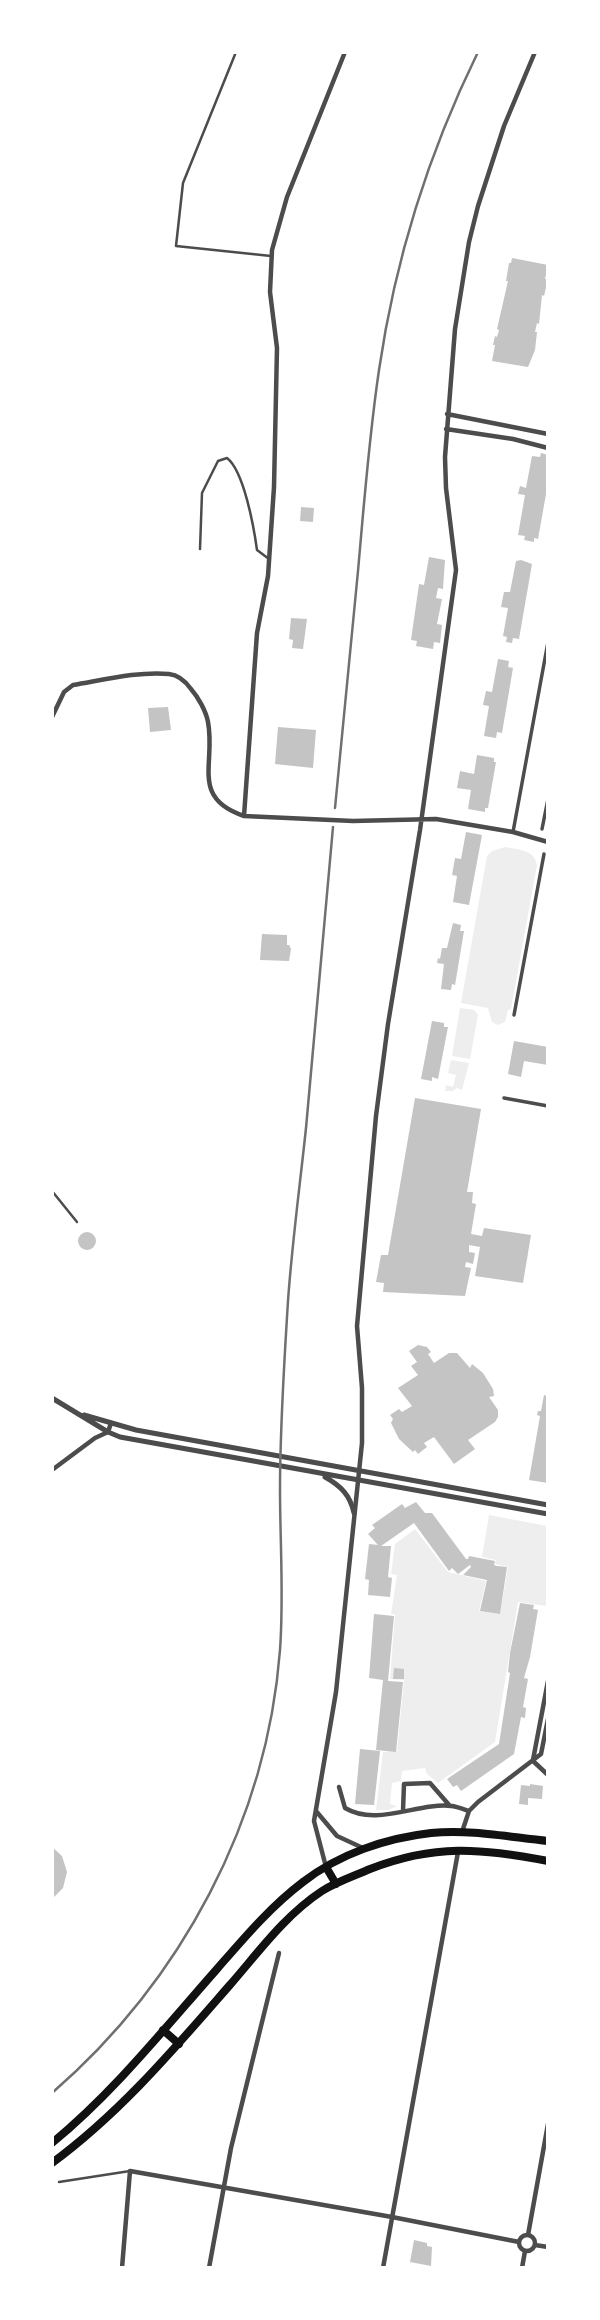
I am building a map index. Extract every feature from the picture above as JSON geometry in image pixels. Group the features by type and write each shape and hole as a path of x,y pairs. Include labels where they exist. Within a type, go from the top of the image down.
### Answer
{"highway":[{"path":"458,1850 461,1833"},
{"path":"52,2143 89,2112 271,1909 303,1881 365,1849 411,1836 461,1833 548,1841"},
{"path":"52,2163 109,2117 179,2044 286,1919 314,1897 336,1884 412,1854 477,1850 548,1861"},
{"path":"326,1867 336,1884"},
{"path":"163,2030 179,2044"}],"street":[{"path":"244,816 257,633 269,559 274,487 277,348 270,292 271,256 287,197 345,52"},
{"path":"326,1867 314,1822 336,1692 359,1471 363,1422 357,1326 381,1068 421,819 456,570 446,488 446,429 458,307 472,226 498,142 535,52"},
{"path":"447,414 548,434"},
{"path":"446,429 513,439 548,448"},
{"path":"513,832 548,642"},
{"path":"52,717 64,692 74,685 169,674 181,679 195,693 208,722 209,782 212,794 223,808 244,816 353,821 436,819 513,832 548,842"},
{"path":"542,829 548,799"},
{"path":"514,1015 544,854"},
{"path":"504,1098 548,1106"},
{"path":"52,1398 120,1437 548,1514"},
{"path":"78,1413 160,1435 548,1505"},
{"path":"52,1470 95,1438 108,1432 111,1423"},
{"path":"318,1474 335,1482 346,1493 354,1513"},
{"path":"533,1761 548,1681"},
{"path":"461,1833 469,1811 541,1754 548,1719"},
{"path":"533,1761 548,1775"},
{"path":"402,1811 404,1784 430,1783 451,1806"},
{"path":"338,1787 345,1808 355,1813 378,1815 451,1806 469,1811"},
{"path":"316,1810 337,1836 365,1849"},
{"path":"383,2267 458,1850"},
{"path":"209,2267 223,2188 279,1953"},
{"path":"528,2235 548,2124"},
{"path":"122,2267 130,2171 519,2242"},
{"path":"528,2235 523,2236 519,2242 521,2249 530,2251 535,2245"},
{"path":"528,2235 535,2245"},
{"path":"535,2245 548,2247"},
{"path":"522,2267 525,2251"}],"lane":[{"path":"236,52 183,183 176,246 271,256"},
{"path":"200,549 202,493 218,461 227,458 235,465 240,477 257,550 269,559"},
{"path":"52,1191 77,1222"},
{"path":"59,2182 130,2171"}],"shaded area":[{"path":"505,847 529,853 537,865 511,1009 508,1010 505,1022 498,1025 492,1022 488,1008 461,1003 487,856 492,851"},
{"path":"460,1008 474,1010 478,1015 470,1059 452,1056"},
{"path":"451,1060 469,1063 462,1090 457,1088 445,1091 446,1085 453,1087 456,1075 448,1073"},
{"path":"489,1515 547,1526 547,1606 518,1602 495,1742 438,1783 427,1774 425,1768 402,1771 401,1781 392,1783 390,1804 397,1806 388,1810 376,1810 383,1752 397,1751 404,1680 390,1679 395,1614 391,1614 397,1575 391,1574 395,1544 415,1529 448,1572 486,1581 479,1611 500,1614 508,1567 495,1564 496,1560 482,1557"}],"building":[{"path":"512,258 548,265 545,279 548,279 535,332 535,350 528,367 492,361"},
{"path":"541,453 548,455 548,483 538,539 534,538 534,542 524,540 525,536 518,535 525,495 518,494 520,486 526,488 532,456 540,457"},
{"path":"301,507 314,508 313,522 300,521"},
{"path":"429,557 445,560 443,589 438,588 436,598 442,599 437,624 442,625 440,643 434,642 433,649 416,646 417,641 411,640 419,584 424,585"},
{"path":"516,561 532,564 519,639 513,638 512,643 506,642 507,637 503,636 508,608 501,607 504,592 510,592"},
{"path":"291,618 307,619 303,649 292,648 293,640 289,639"},
{"path":"498,659 509,661 508,667 513,668 502,733 497,732 496,738 484,736 489,706 483,705 486,691 492,692"},
{"path":"168,707 171,730 150,732 148,708"},
{"path":"278,727 316,730 313,768 275,764"},
{"path":"477,755 494,758 496,762 485,812 468,809 471,790 457,788 460,771 474,774"},
{"path":"466,832 482,835 469,905 453,902 457,876 452,875 455,858 461,859"},
{"path":"453,923 461,925 460,931 464,931 455,985 452,984 451,990 441,989 444,964 437,963 442,948 447,948"},
{"path":"262,934 287,935 287,945 291,949 289,961 260,960"},
{"path":"432,1021 444,1023 444,1027 448,1027 438,1079 432,1077 432,1081 421,1079"},
{"path":"514,1041 548,1047 548,1065 524,1061 521,1077 508,1074"},
{"path":"415,1098 481,1109 467,1192 473,1192 472,1203 476,1204 471,1234 482,1236 484,1228 531,1235 523,1283 475,1276 480,1247 469,1245 469,1252 475,1253 473,1264 466,1262 465,1267 471,1268 465,1296 383,1292 384,1283 376,1282 381,1255 388,1255"},
{"path":"87,1232 93,1235 96,1241 93,1247 87,1250 81,1247 78,1241 81,1235"},
{"path":"418,1345 427,1347 434,1363 449,1353 457,1353 470,1368 472,1364 483,1373 493,1389 494,1396 489,1397 498,1410 498,1417 495,1422 468,1440 475,1449 454,1464 434,1437 424,1443 427,1447 418,1454 415,1450 413,1452 399,1439 391,1423 393,1419 390,1415 399,1409 402,1412 412,1406 398,1388 418,1375 411,1366 417,1362 409,1351"},
{"path":"544,1395 548,1396 548,1483 529,1480 540,1416 537,1415 538,1411 541,1411"},
{"path":"416,1502 425,1513 432,1513 466,1559 469,1556 495,1561 494,1565 507,1567 500,1614 480,1611 487,1580 463,1575 470,1565 458,1574 452,1568 449,1571 414,1523 381,1546 391,1546 388,1577 392,1578 390,1597 368,1595 369,1580 365,1579 369,1544 378,1545 368,1534 375,1528 372,1525 402,1504 405,1508"},
{"path":"520,1603 534,1605 533,1609 538,1610 524,1678 528,1679 523,1707 526,1708 525,1718 521,1717 514,1754 461,1791 457,1785 453,1787 447,1779 499,1744 510,1673 510,1653"},
{"path":"374,1614 394,1616 388,1681 403,1682 396,1752 376,1750 383,1680 369,1678"},
{"path":"394,1668 404,1669 404,1679 393,1679"},
{"path":"360,1749 380,1751 374,1805 355,1804"},
{"path":"521,1785 543,1786 542,1799 528,1798 528,1805 519,1804"},
{"path":"52,1847 62,1856 67,1872 63,1888 52,1899"},
{"path":"414,2240 432,2247 431,2266 410,2262"}],"railway":[{"path":"335,808 375,395 386,329 404,247 416,207 444,128 478,52"},
{"path":"52,2093 98,2049 140,2001 177,1949 210,1894 236,1836 257,1776 272,1714 281,1630 280,1466 288,1301 333,827"}]}
